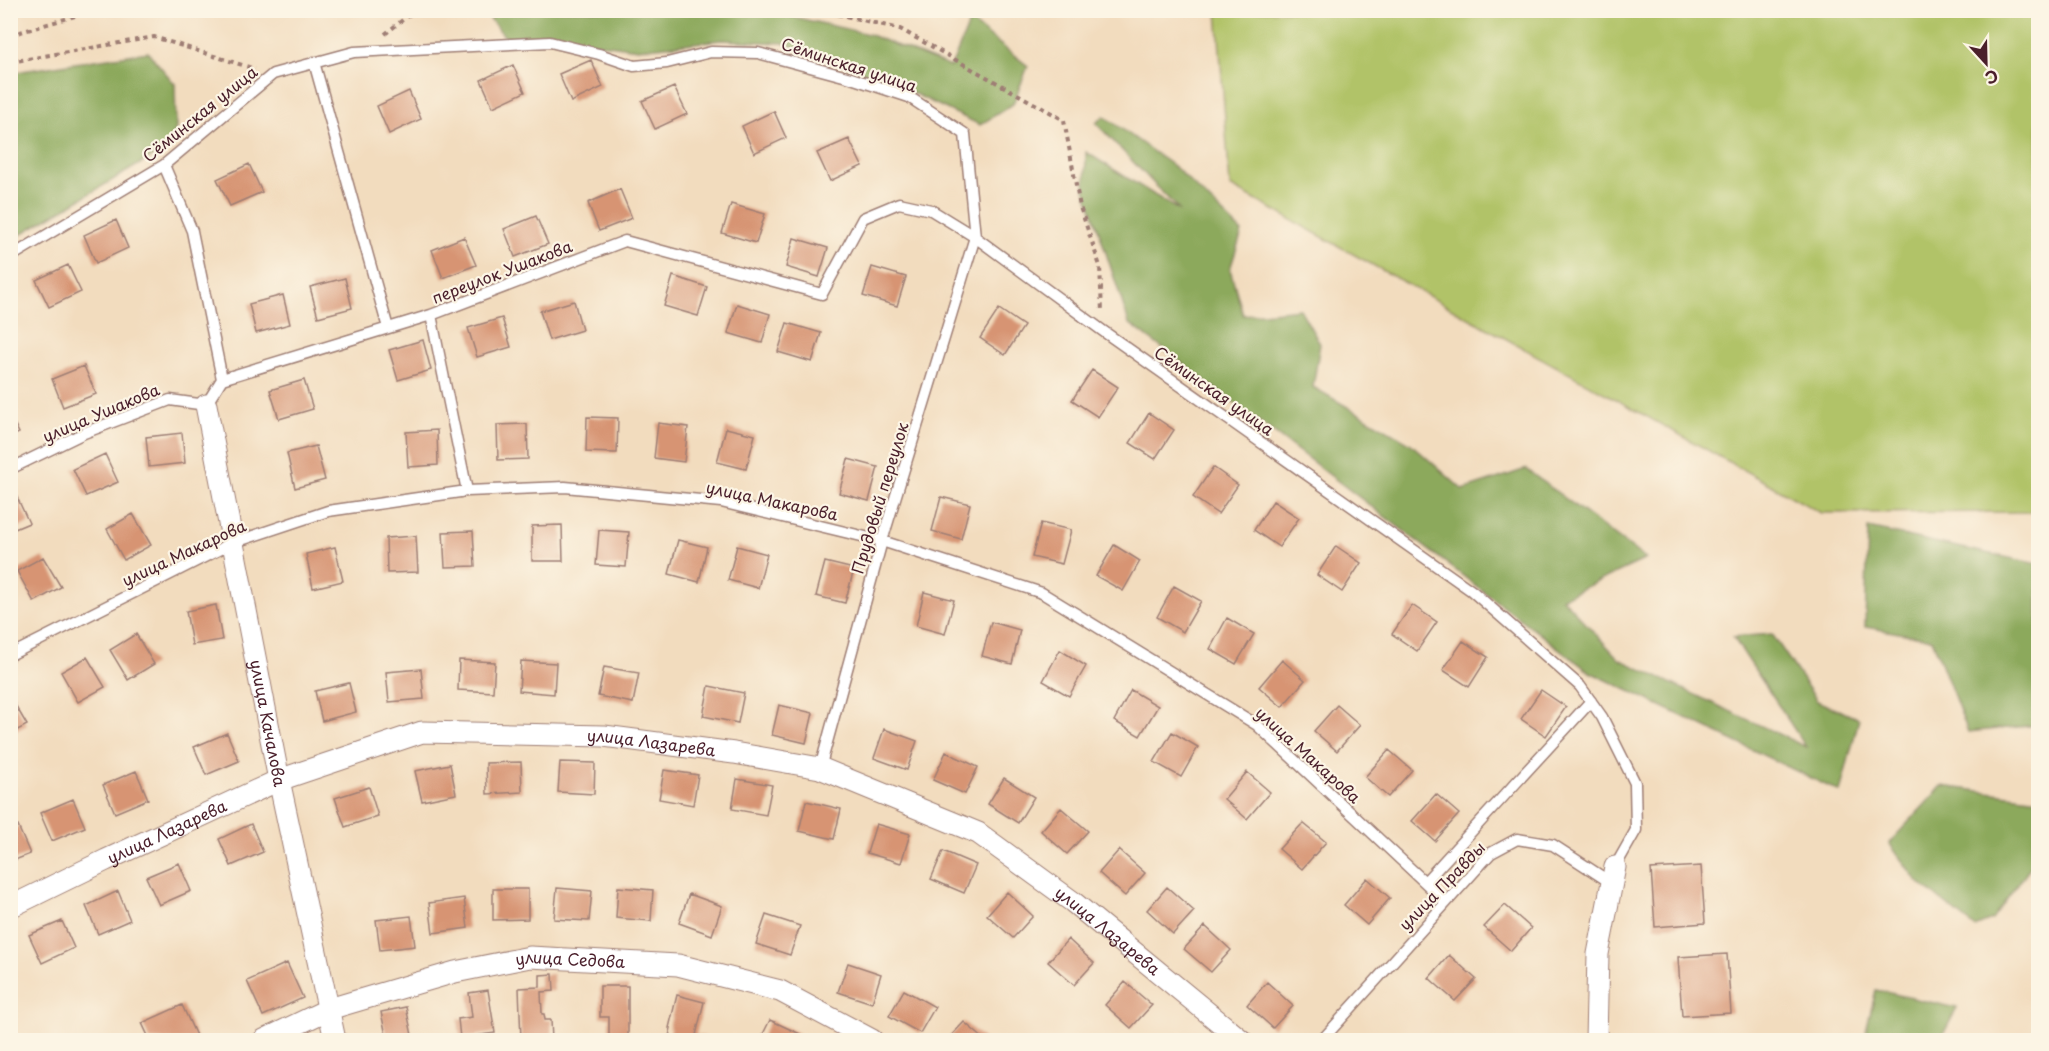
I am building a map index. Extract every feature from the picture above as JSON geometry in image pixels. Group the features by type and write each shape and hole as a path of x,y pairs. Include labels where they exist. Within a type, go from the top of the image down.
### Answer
{"street":[{"name":"улица Качалова","path":"206,405 279,780 335,1041"},
{"name":"улица Лазарева","path":"10,907 279,780 422,732 604,736 735,753 820,768 978,832 1073,902 1241,1041"},
{"path":"1596,1041 1598,954 1614,875"},
{"name":"улица Седова","path":"264,1041 329,1009 455,972 530,957 678,965 780,991 872,1041"}],"lane":[{"name":"Сёминская улица","path":"10,257 164,165 273,74 362,51 550,42 599,54 634,66 667,63 711,51 758,53 909,96 965,134 975,237 1103,331 1472,591 1580,686 1602,717 1635,783 1636,830 1614,875"},
{"path":"314,62 388,328"},
{"path":"164,165 192,231 222,379 206,405"},
{"name":"переулок Ушакова","path":"222,379 431,315 625,241 822,294 863,218 899,203 931,210 975,237"},
{"name":"Прудовый переулок","path":"820,768 882,541 975,237"},
{"path":"431,315 467,491"},
{"name":"улица Ушакова","path":"10,469 84,433 170,400 206,405"},
{"name":"улица Макарова","path":"10,655 232,543 328,511 467,491 565,487 721,502 882,541 1042,593 1257,725 1446,902"},
{"path":"1425,882 1591,701"},
{"name":"улица Правды","path":"1322,1041 1491,853 1517,839 1552,845 1614,875"}],"path":[{"path":"10,35 96,10"},
{"path":"362,51 415,10"},
{"path":"820,10 900,29 1064,120 1080,207 1100,267 1103,331"},
{"path":"10,62 154,37 273,74"}],"green space":[{"path":"499,10 768,11 868,34 951,67 970,21 1028,66 1013,104 980,125 900,87 783,43 722,40 638,49 556,38 506,38 490,19"},
{"path":"1217,11 2038,11 2038,512 1821,513 1230,186"},
{"path":"148,52 175,84 176,128 167,148 11,240 11,74"},
{"path":"1104,116 1176,168 1242,232 1230,269 1243,315 1300,309 1320,344 1313,387 1410,443 1463,490 1526,469 1646,559 1562,598 1619,659 1806,747 1733,637 1772,634 1817,701 1859,719 1840,792 1590,672 1129,323 1085,189 1086,152 1180,211 1096,123"},
{"path":"1868,528 2038,564 2038,725 1968,732 1932,639 1865,627"},
{"path":"1942,786 2038,799 2038,856 1992,920 1975,927 1917,881 1889,843"},
{"path":"1876,990 1957,1008 1940,1040 1864,1040"}],"building":[{"path":"591,60 603,87 571,102 559,74"},
{"path":"513,65 525,92 493,107 481,80"},
{"path":"674,87 687,114 655,129 642,101"},
{"path":"409,91 421,119 389,134 377,106"},
{"path":"774,111 786,138 754,153 742,126"},
{"path":"849,139 862,166 830,181 817,153"},
{"path":"249,164 262,192 230,206 217,179"},
{"path":"620,189 632,218 599,231 588,203"},
{"path":"731,204 765,214 756,243 722,233"},
{"path":"536,216 548,244 515,257 504,229"},
{"path":"116,220 128,248 96,263 84,235"},
{"path":"464,237 476,265 443,278 432,250"},
{"path":"794,238 828,248 819,277 786,267"},
{"path":"68,265 81,292 49,307 36,280"},
{"path":"872,267 906,277 897,306 863,296"},
{"path":"673,276 707,287 698,316 664,306"},
{"path":"345,278 352,308 318,317 310,287"},
{"path":"283,295 290,324 256,333 249,304"},
{"path":"574,301 582,330 549,340 540,311"},
{"path":"737,304 770,314 762,343 728,333"},
{"path":"999,309 1024,326 1005,355 980,338"},
{"path":"502,318 511,347 477,357 468,328"},
{"path":"787,323 821,333 812,362 778,352"},
{"path":"423,340 431,370 398,380 389,350"},
{"path":"84,366 96,394 63,407 52,379"},
{"path":"1092,370 1118,387 1098,417 1072,400"},
{"path":"304,380 313,409 279,419 270,390"},
{"path":"1149,413 1174,430 1155,459 1130,443"},
{"path":"10,415 19,433 10,437"},
{"path":"587,417 618,418 617,453 586,452"},
{"path":"658,423 688,427 684,462 654,458"},
{"path":"527,424 528,459 498,460 497,425"},
{"path":"726,428 755,435 746,469 717,462"},
{"path":"437,430 438,465 408,467 406,432"},
{"path":"182,433 185,463 149,467 146,437"},
{"path":"316,446 325,480 295,488 287,453"},
{"path":"105,454 118,482 86,496 73,469"},
{"path":"848,459 878,467 869,501 839,493"},
{"path":"1213,467 1238,485 1218,514 1193,497"},
{"path":"16,495 29,523 10,531 10,498"},
{"path":"941,497 970,504 961,539 932,531"},
{"path":"1273,501 1299,518 1279,547 1254,530"},
{"path":"133,514 151,545 124,560 107,529"},
{"path":"1041,523 1071,530 1062,564 1032,557"},
{"path":"562,525 563,561 532,561 532,526"},
{"path":"599,530 629,532 626,567 596,565"},
{"path":"473,531 475,566 445,567 443,532"},
{"path":"416,536 418,572 387,573 386,538"},
{"path":"678,540 707,547 699,582 669,574"},
{"path":"1114,545 1140,561 1123,591 1096,576"},
{"path":"737,546 767,554 758,588 728,580"},
{"path":"1336,546 1361,563 1342,592 1317,575"},
{"path":"335,547 343,581 313,588 306,554"},
{"path":"43,557 61,587 34,602 17,571"},
{"path":"825,562 854,569 845,603 816,596"},
{"path":"1174,586 1201,601 1183,632 1157,617"},
{"path":"924,592 954,600 945,634 916,626"},
{"path":"216,605 222,640 192,645 186,611"},
{"path":"1412,605 1437,622 1417,651 1392,634"},
{"path":"1227,618 1254,634 1236,664 1210,649"},
{"path":"991,622 1020,630 1012,664 982,656"},
{"path":"136,634 154,664 128,680 110,650"},
{"path":"1463,641 1488,657 1469,687 1443,670"},
{"path":"1060,650 1086,666 1069,696 1043,681"},
{"path":"87,657 105,687 78,702 61,672"},
{"path":"459,660 495,662 493,692 458,690"},
{"path":"1282,660 1305,680 1282,707 1259,687"},
{"path":"521,661 556,663 554,694 519,691"},
{"path":"604,667 639,673 633,703 598,696"},
{"path":"421,669 424,699 389,702 386,672"},
{"path":"349,683 356,712 322,721 315,691"},
{"path":"709,686 744,693 738,723 703,716"},
{"path":"1131,690 1158,706 1140,736 1114,721"},
{"path":"1541,690 1566,707 1546,736 1521,719"},
{"path":"10,696 27,725 10,734"},
{"path":"779,705 813,713 806,743 772,735"},
{"path":"1337,705 1360,725 1337,751 1314,731"},
{"path":"884,729 917,741 907,770 874,758"},
{"path":"1172,732 1198,747 1181,777 1154,762"},
{"path":"227,733 239,761 206,775 194,747"},
{"path":"1389,750 1412,770 1388,797 1365,777"},
{"path":"946,752 978,767 965,794 933,780"},
{"path":"521,762 522,792 487,794 486,763"},
{"path":"560,762 595,763 594,794 558,792"},
{"path":"450,764 456,794 422,801 415,771"},
{"path":"664,770 698,775 693,805 659,799"},
{"path":"136,771 148,799 115,813 103,785"},
{"path":"1247,772 1270,792 1247,819 1224,799"},
{"path":"1004,778 1034,797 1018,823 988,804"},
{"path":"737,779 772,785 766,815 732,809"},
{"path":"369,787 378,816 345,827 335,798"},
{"path":"1436,794 1459,814 1435,841 1412,821"},
{"path":"73,799 85,827 52,841 40,813"},
{"path":"806,801 841,809 834,839 799,831"},
{"path":"1061,808 1088,831 1067,854 1041,831"},
{"path":"1303,823 1326,842 1302,869 1279,849"},
{"path":"251,824 263,852 231,866 219,839"},
{"path":"876,824 910,834 901,863 867,853"},
{"path":"18,826 30,854 10,862 10,829"},
{"path":"1119,850 1145,873 1125,896 1099,873"},
{"path":"943,851 976,865 964,893 931,879"},
{"path":"179,863 191,891 159,905 146,877"},
{"path":"1701,866 1705,923 1655,927 1651,869"},
{"path":"1367,878 1390,898 1367,925 1344,905"},
{"path":"618,887 653,890 651,921 616,918"},
{"path":"1167,887 1194,911 1173,934 1147,910"},
{"path":"557,888 592,891 589,921 554,919"},
{"path":"493,889 528,889 528,919 493,920"},
{"path":"118,891 130,920 98,934 86,906"},
{"path":"1007,892 1033,916 1013,938 987,915"},
{"path":"689,894 722,906 712,935 679,923"},
{"path":"464,898 468,928 433,933 429,903"},
{"path":"1505,905 1531,928 1511,951 1484,927"},
{"path":"766,915 800,926 790,955 756,944"},
{"path":"411,916 415,946 380,950 376,920"},
{"path":"62,921 74,948 42,963 29,935"},
{"path":"1205,926 1231,950 1211,972 1184,949"},
{"path":"1068,939 1094,963 1074,985 1048,962"},
{"path":"1727,954 1731,1013 1682,1016 1678,957"},
{"path":"1449,955 1476,979 1455,1001 1429,978"},
{"path":"287,963 303,998 263,1016 247,981"},
{"path":"848,963 881,974 872,1003 838,992"},
{"path":"553,974 554,991 541,992 542,1014 545,1020 551,1020 552,1040 521,1040 519,988 540,987 540,975"},
{"path":"1125,982 1152,1005 1131,1028 1105,1005"},
{"path":"1267,982 1293,1006 1273,1028 1247,1005"},
{"path":"600,986 628,986 628,1036 609,1036 609,1017 600,1017"},
{"path":"488,990 495,1033 460,1038 458,1019 472,1017 469,993"},
{"path":"904,990 935,1007 920,1033 889,1016"},
{"path":"677,995 704,1002 696,1035 705,1037 704,1040 668,1040"},
{"path":"182,1005 198,1040 150,1040 142,1023"},
{"path":"406,1007 413,1040 387,1040 381,1012"},
{"path":"770,1020 800,1034 798,1040 760,1040"},
{"path":"964,1022 985,1040 947,1040"}]}
